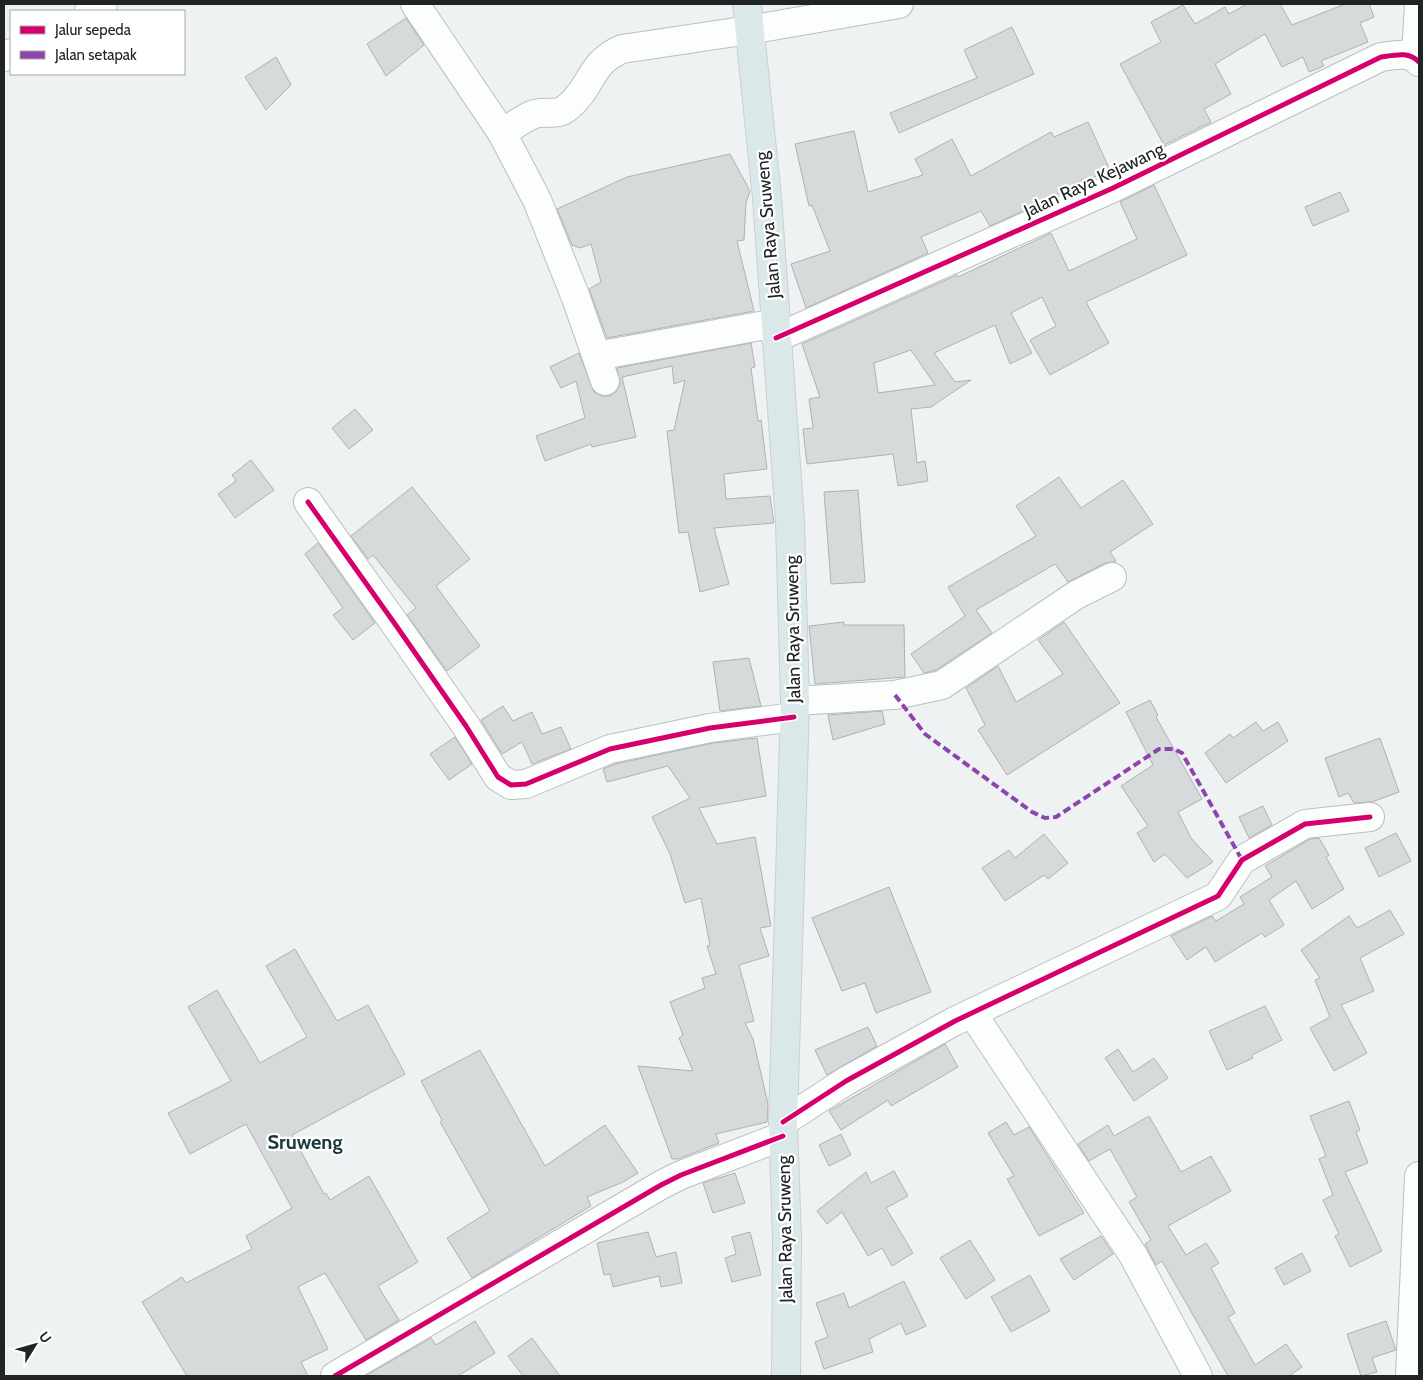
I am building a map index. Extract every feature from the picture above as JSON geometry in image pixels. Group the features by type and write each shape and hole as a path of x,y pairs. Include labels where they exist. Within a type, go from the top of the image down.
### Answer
{"highway":[{"name":"Jalan Raya Sruweng","path":"748,17 767,198 790,521 795,709 783,1129 787,1239 786,1376"}],"street":[{"path":"91,10 103,4"},
{"path":"415,4 502,134 533,114 540,112 554,114 567,109 587,88 596,66 607,55 622,49 748,17 899,4"},
{"path":"1417,60 1419,4"},
{"name":"Jalan Raya Kejawang","path":"502,134 537,200 601,369 776,330 1113,188 1381,57 1402,54 1417,60"},
{"path":"308,502 401,631 498,777 511,785 526,784 610,749 795,709 895,695 942,685 1076,596 1112,577"},
{"path":"335,1376 662,1184 783,1129 846,1081 972,1013 1218,896 1242,860 1305,824 1370,817"},
{"path":"972,1013 1133,1255 1198,1376"},
{"path":"1410,1376 1419,1176"}],"building":[{"path":"1247,4 1280,4 1292,25 1345,4 1369,4 1374,17 1360,23 1368,42 1321,61 1324,66 1309,72 1303,57 1282,67 1265,34 1215,64 1231,94 1204,109 1211,122 1164,145 1120,64 1161,42 1151,22 1183,5 1195,24 1225,7 1229,14"},
{"path":"406,18 424,45 386,76 367,44"},
{"path":"1012,27 1034,74 899,133 890,113 977,78 964,50"},
{"path":"276,57 291,85 266,110 245,77"},
{"path":"1088,122 1110,170 1086,181 1084,179 1049,199 990,226 981,211 921,237 928,253 806,308 791,264 830,251 812,205 809,206 795,144 854,131 868,192 923,175 915,159 952,139 971,176 1051,132 1054,137"},
{"path":"730,154 750,191 746,203 744,240 737,241 754,311 607,338 589,289 601,282 591,244 580,248 572,245 557,209 627,177"},
{"path":"1154,185 1187,255 1086,302 1109,343 1050,375 1030,340 1056,326 1042,297 1011,313 1032,353 1010,364 995,325 934,353 955,382 971,380 931,407 911,409 917,463 925,461 928,481 898,486 893,454 807,464 803,429 813,428 809,399 820,397 802,344 957,275 958,277 1051,233 1069,271 1137,239 1120,202","holes":["911,350 935,385 878,393 874,363"]},
{"path":"1340,192 1349,211 1313,226 1305,207"},
{"path":"751,343 755,367 751,368 758,421 761,420 767,469 724,474 726,499 770,496 774,523 714,528 729,584 700,592 688,532 679,533 667,431 674,430 685,380 674,384 672,366 622,377 636,437 592,447 591,444 545,461 536,436 585,418 576,381 561,388 550,367 579,353 594,392 602,396 610,396 616,392 620,384 617,368"},
{"path":"355,409 373,430 349,449 332,428"},
{"path":"251,460 274,490 235,518 218,494 236,481 232,475"},
{"path":"1059,477 1081,508 1123,480 1153,524 1110,552 1116,561 1114,562 1105,563 1068,582 1055,564 976,610 992,633 936,670 924,673 911,654 965,616 948,587 1036,536 1016,506"},
{"path":"412,487 470,559 436,586 480,646 447,671 407,615 416,608 373,555 368,559 351,536"},
{"path":"858,490 865,582 831,584 824,492"},
{"path":"318,543 375,623 353,640 333,615 343,608 305,554"},
{"path":"844,622 844,625 904,625 905,677 815,684 809,626"},
{"path":"1064,622 1120,703 1007,775 978,730 985,725 966,688 998,666 1016,702 1063,674 1038,640"},
{"path":"749,658 761,706 720,711 713,662"},
{"path":"1150,700 1158,715 1156,717 1202,799 1178,812 1191,838 1213,862 1187,878 1165,854 1154,862 1137,833 1148,826 1121,786 1153,765 1126,712"},
{"path":"503,706 513,721 532,712 542,734 561,727 571,749 532,764 522,742 502,754 481,720"},
{"path":"882,711 885,724 833,740 828,715"},
{"path":"1256,722 1263,731 1278,722 1288,741 1226,783 1205,753 1230,734 1233,738"},
{"path":"455,737 472,764 449,780 430,754"},
{"path":"757,738 766,796 699,808 717,844 755,837 771,926 760,928 769,956 739,965 754,1021 745,1023 753,1039 768,1104 767,1122 716,1134 719,1143 678,1159 672,1159 638,1066 693,1071 679,1038 683,1035 670,1002 705,988 702,978 716,974 707,946 710,945 701,898 685,903 670,854 652,817 690,798 668,766 607,782 603,769 615,764 713,743"},
{"path":"1380,738 1399,792 1372,802 1354,803 1348,793 1339,797 1325,758"},
{"path":"1263,806 1272,825 1249,838 1239,817"},
{"path":"1396,833 1411,861 1379,877 1365,848"},
{"path":"1044,834 1068,863 1048,879 1044,875 1005,901 982,868 1009,850 1015,858"},
{"path":"1319,838 1329,855 1326,857 1344,889 1312,909 1296,881 1269,900 1284,925 1265,937 1262,933 1215,962 1206,947 1187,960 1171,936 1212,916 1216,921 1244,904 1240,897 1272,877 1265,866 1310,839"},
{"path":"889,887 931,992 876,1013 865,983 842,991 812,918"},
{"path":"1390,910 1404,934 1360,958 1374,991 1341,1005 1367,1053 1334,1071 1310,1028 1330,1017 1315,980 1320,978 1301,950 1349,916 1357,928"},
{"path":"295,949 337,1021 368,1005 405,1074 292,1135 324,1194 326,1193 330,1200 369,1176 418,1262 378,1286 399,1320 366,1340 325,1273 298,1287 328,1349 301,1362 308,1376 187,1376 142,1302 182,1277 186,1283 252,1249 246,1236 292,1208 246,1124 190,1154 168,1113 231,1081 188,1007 217,990 260,1063 307,1037 266,966"},
{"path":"1265,1006 1282,1040 1252,1055 1253,1058 1227,1070 1209,1031"},
{"path":"868,1027 877,1046 827,1075 815,1050"},
{"path":"945,1044 958,1067 891,1106 888,1100 841,1130 829,1111"},
{"path":"1118,1049 1133,1072 1154,1058 1168,1078 1134,1101 1105,1058"},
{"path":"480,1050 545,1166 605,1125 638,1173 623,1182 587,1197 591,1206 472,1278 447,1238 490,1211 440,1122 442,1120 421,1081"},
{"path":"1349,1101 1360,1130 1356,1132 1368,1163 1345,1172 1382,1251 1350,1267 1335,1236 1339,1234 1323,1200 1333,1195 1319,1159 1326,1156 1310,1116"},
{"path":"1149,1116 1181,1172 1211,1156 1231,1191 1168,1226 1186,1255 1206,1243 1219,1263 1211,1268 1235,1313 1228,1317 1255,1365 1286,1344 1302,1367 1289,1376 1228,1376 1162,1261 1156,1265 1145,1244 1151,1240 1129,1202 1137,1197 1110,1149 1089,1161 1078,1144 1108,1125 1114,1136"},
{"path":"1006,1122 1014,1135 1029,1127 1084,1213 1039,1236 1007,1179 1014,1176 988,1133"},
{"path":"841,1134 851,1155 829,1166 819,1145"},
{"path":"894,1171 908,1196 886,1208 913,1253 892,1266 882,1248 868,1256 842,1212 827,1224 817,1211 866,1172 871,1183"},
{"path":"735,1173 745,1203 713,1213 703,1183"},
{"path":"648,1232 656,1257 676,1252 682,1283 661,1287 659,1276 613,1287 610,1274 604,1275 597,1243"},
{"path":"750,1232 761,1275 732,1282 725,1258 736,1254 732,1237"},
{"path":"1101,1236 1113,1254 1074,1280 1060,1259"},
{"path":"970,1240 995,1280 966,1299 940,1258"},
{"path":"1302,1253 1311,1271 1284,1285 1275,1268"},
{"path":"1030,1275 1050,1311 1011,1332 991,1297"},
{"path":"904,1281 926,1326 906,1335 901,1323 869,1339 873,1352 824,1369 815,1342 828,1337 816,1303 844,1293 849,1308"},
{"path":"475,1321 495,1353 458,1376 365,1376 431,1338 436,1345"},
{"path":"1386,1321 1396,1350 1372,1358 1377,1372 1361,1376 1347,1334"},
{"path":"532,1338 560,1376 523,1376 508,1356"}],"marked path":[{"path":"895,695 925,734 1032,812 1045,818 1056,817 1159,749 1174,749 1182,753 1242,860"}],"cycle path":[{"path":"776,338 1113,188 1381,57 1406,55 1419,62"},
{"path":"308,502 466,726 498,777 511,785 526,784 610,749 710,728 794,717"},
{"path":"783,1122 846,1081 955,1021 1218,896 1242,860 1305,824 1370,817"},
{"path":"335,1376 661,1185 681,1175 783,1136"}],"district":[{"name":"Sruweng","path":"305,1142"}]}
